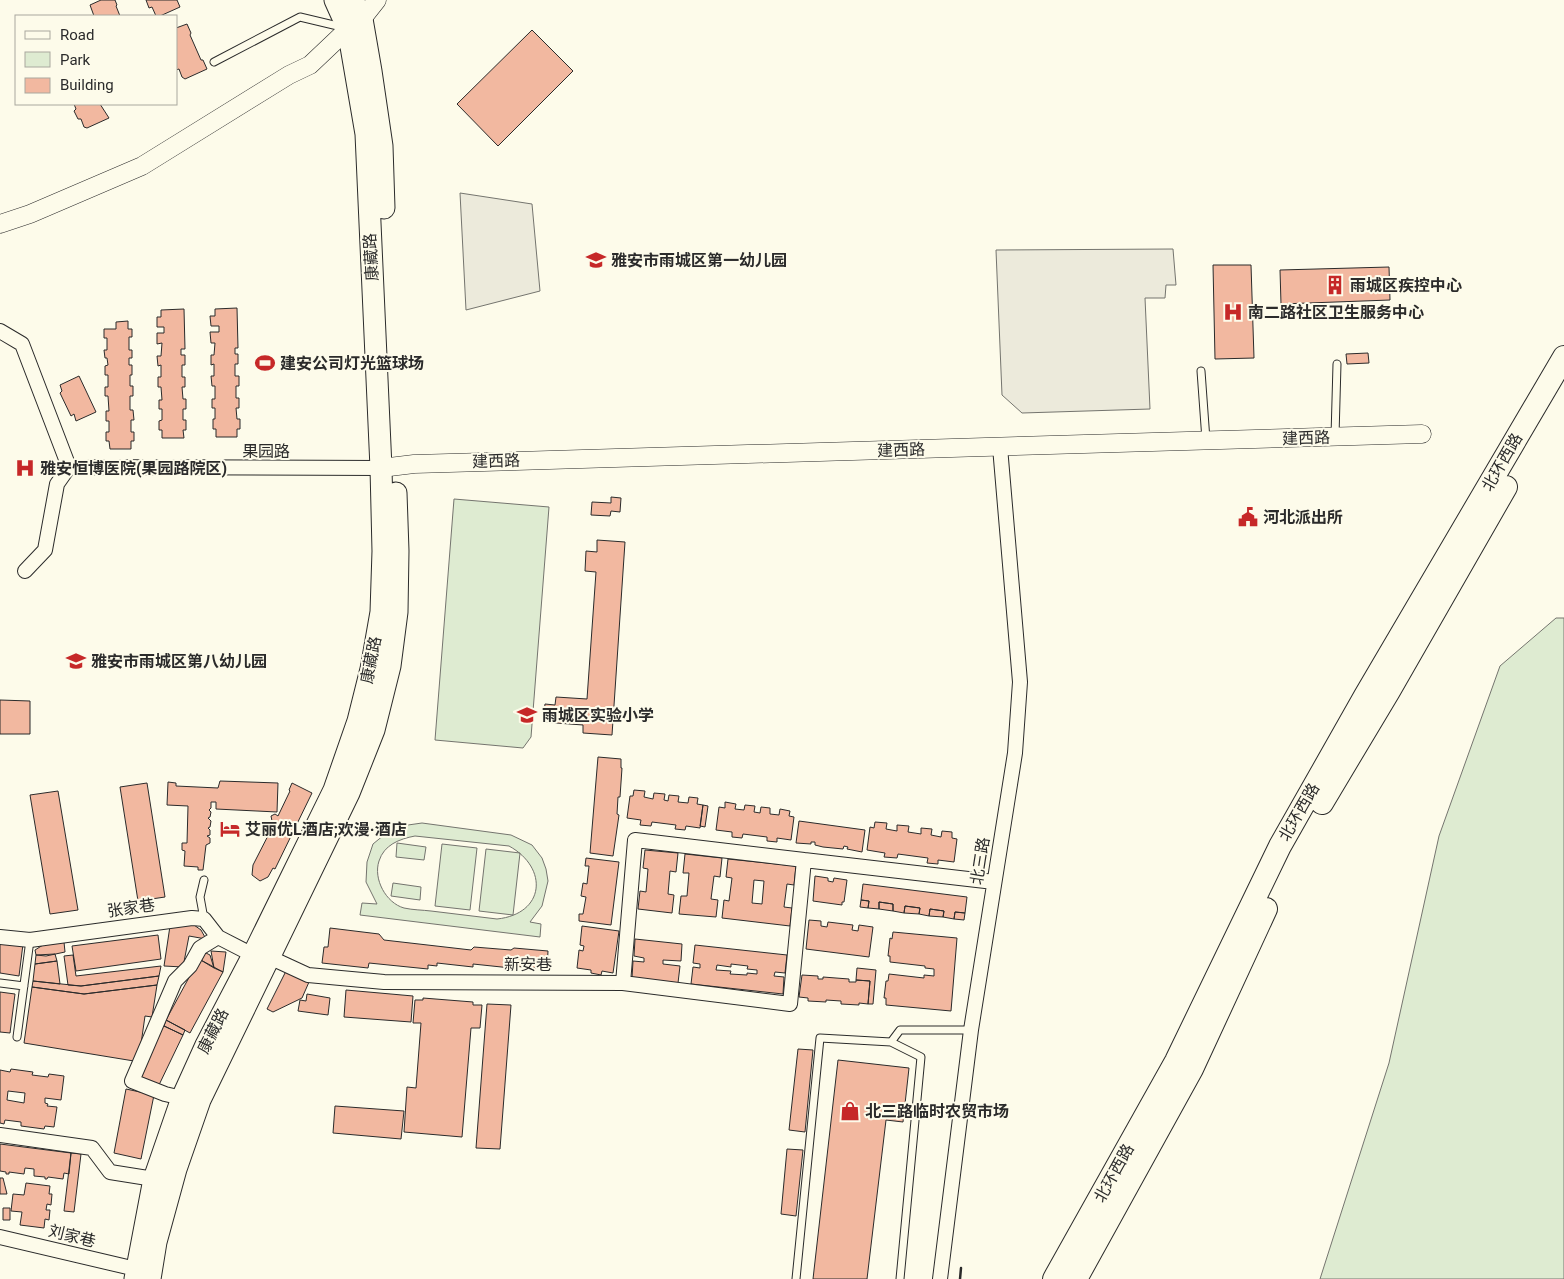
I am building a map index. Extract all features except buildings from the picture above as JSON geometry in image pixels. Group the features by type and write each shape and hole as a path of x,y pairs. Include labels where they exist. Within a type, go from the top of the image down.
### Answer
{"highway":[{"name":"北环西路","path":"1054,1279 1176,1061 1280,846 1365,696 1564,357"},
{"name":"北环西路","path":"1076,1279 1192,1069 1294,849 1389,691 1564,385"}],"main road":[{"name":"康藏路","path":"169,1172 334,790 358,721 371,669 381,612 388,466 366,134 354,16 335,0"},
{"name":"康藏路","path":"141,1276 169,1172 182,1098 206,1045 261,956"}],"street":[{"path":"0,224 30,214 142,166 289,75 310,65 354,16 378,0"},
{"path":"0,331 22,344 69,467 57,484 45,550 25,571"},
{"name":"建西路","path":"388,466 1422,434"},
{"name":"北三路","path":"940,1279 971,1030 1015,753 1020,682 1000,447"},
{"name":"果园路","path":"69,467 362,469 388,466"},
{"path":"623,983 634,840 994,882"},
{"name":"新安巷","path":"261,956 308,975 384,982 623,983 790,1004 804,860"},
{"name":"张家巷","path":"0,937 30,940 192,918 204,919"},
{"path":"204,919 218,937 261,956"},
{"path":"182,1098 165,1094 132,1081 175,980 190,966 200,948 218,937"},
{"path":"0,1135 92,1148 110,1172 169,1172"},
{"name":"刘家巷","path":"0,1237 141,1276"}],"lane":[{"path":"214,62 300,17 354,16"},
{"path":"1335,437 1337,364"},
{"path":"1201,371 1206,441"},
{"path":"204,880 197,895 204,919"},
{"path":"17,1037 30,940"},
{"path":"0,983 24,986"},
{"path":"890,1042 900,1030 971,1030"},
{"path":"796,1279 820,1038 890,1042 921,1057 900,1279"}],"green space":[{"path":"454,499 549,507 531,737 523,748 435,740"},
{"path":"1556,618 1564,618 1564,1279 1320,1279 1389,1063 1439,836 1500,666"},
{"path":"422,823 511,835 532,845 542,858 548,881 542,906 530,922 541,924 540,937 360,915 362,903 377,904 366,882 367,862 373,844 390,830","holes":["415,836 509,846 522,855 531,866 535,877 536,889 532,900 525,909 513,915 497,919 404,908 387,896 382,889 378,875 379,861 384,851 398,841 409,837"]},
{"path":"397,843 426,847 424,860 396,857"},
{"path":"442,844 477,848 470,910 435,906"},
{"path":"486,849 520,853 513,915 479,911"},
{"path":"393,883 421,887 420,900 391,896"}],"shaded area":[{"path":"460,193 532,204 540,291 466,310"},
{"path":"1173,249 1176,285 1166,285 1165,298 1145,298 1150,409 1022,413 1002,395 996,250"}],"wall":[{"path":"960,1279 961,1268"}],"place":[{"name":"雅安市雨城区第一幼儿园","path":"596,260"},
{"name":"雨城区疾控中心","path":"1335,285"},
{"name":"南二路社区卫生服务中心","path":"1233,312"},
{"name":"建安公司灯光篮球场","path":"265,363"},
{"name":"雅安恒博医院(果园路院区)","path":"25,468"},
{"name":"河北派出所","path":"1248,517"},
{"name":"雅安市雨城区第八幼儿园","path":"76,661"},
{"name":"雨城区实验小学","path":"527,715"},
{"name":"艾丽优L酒店;欢漫·酒店","path":"230,829"},
{"name":"北三路临时农贸市场","path":"850,1111"}]}
